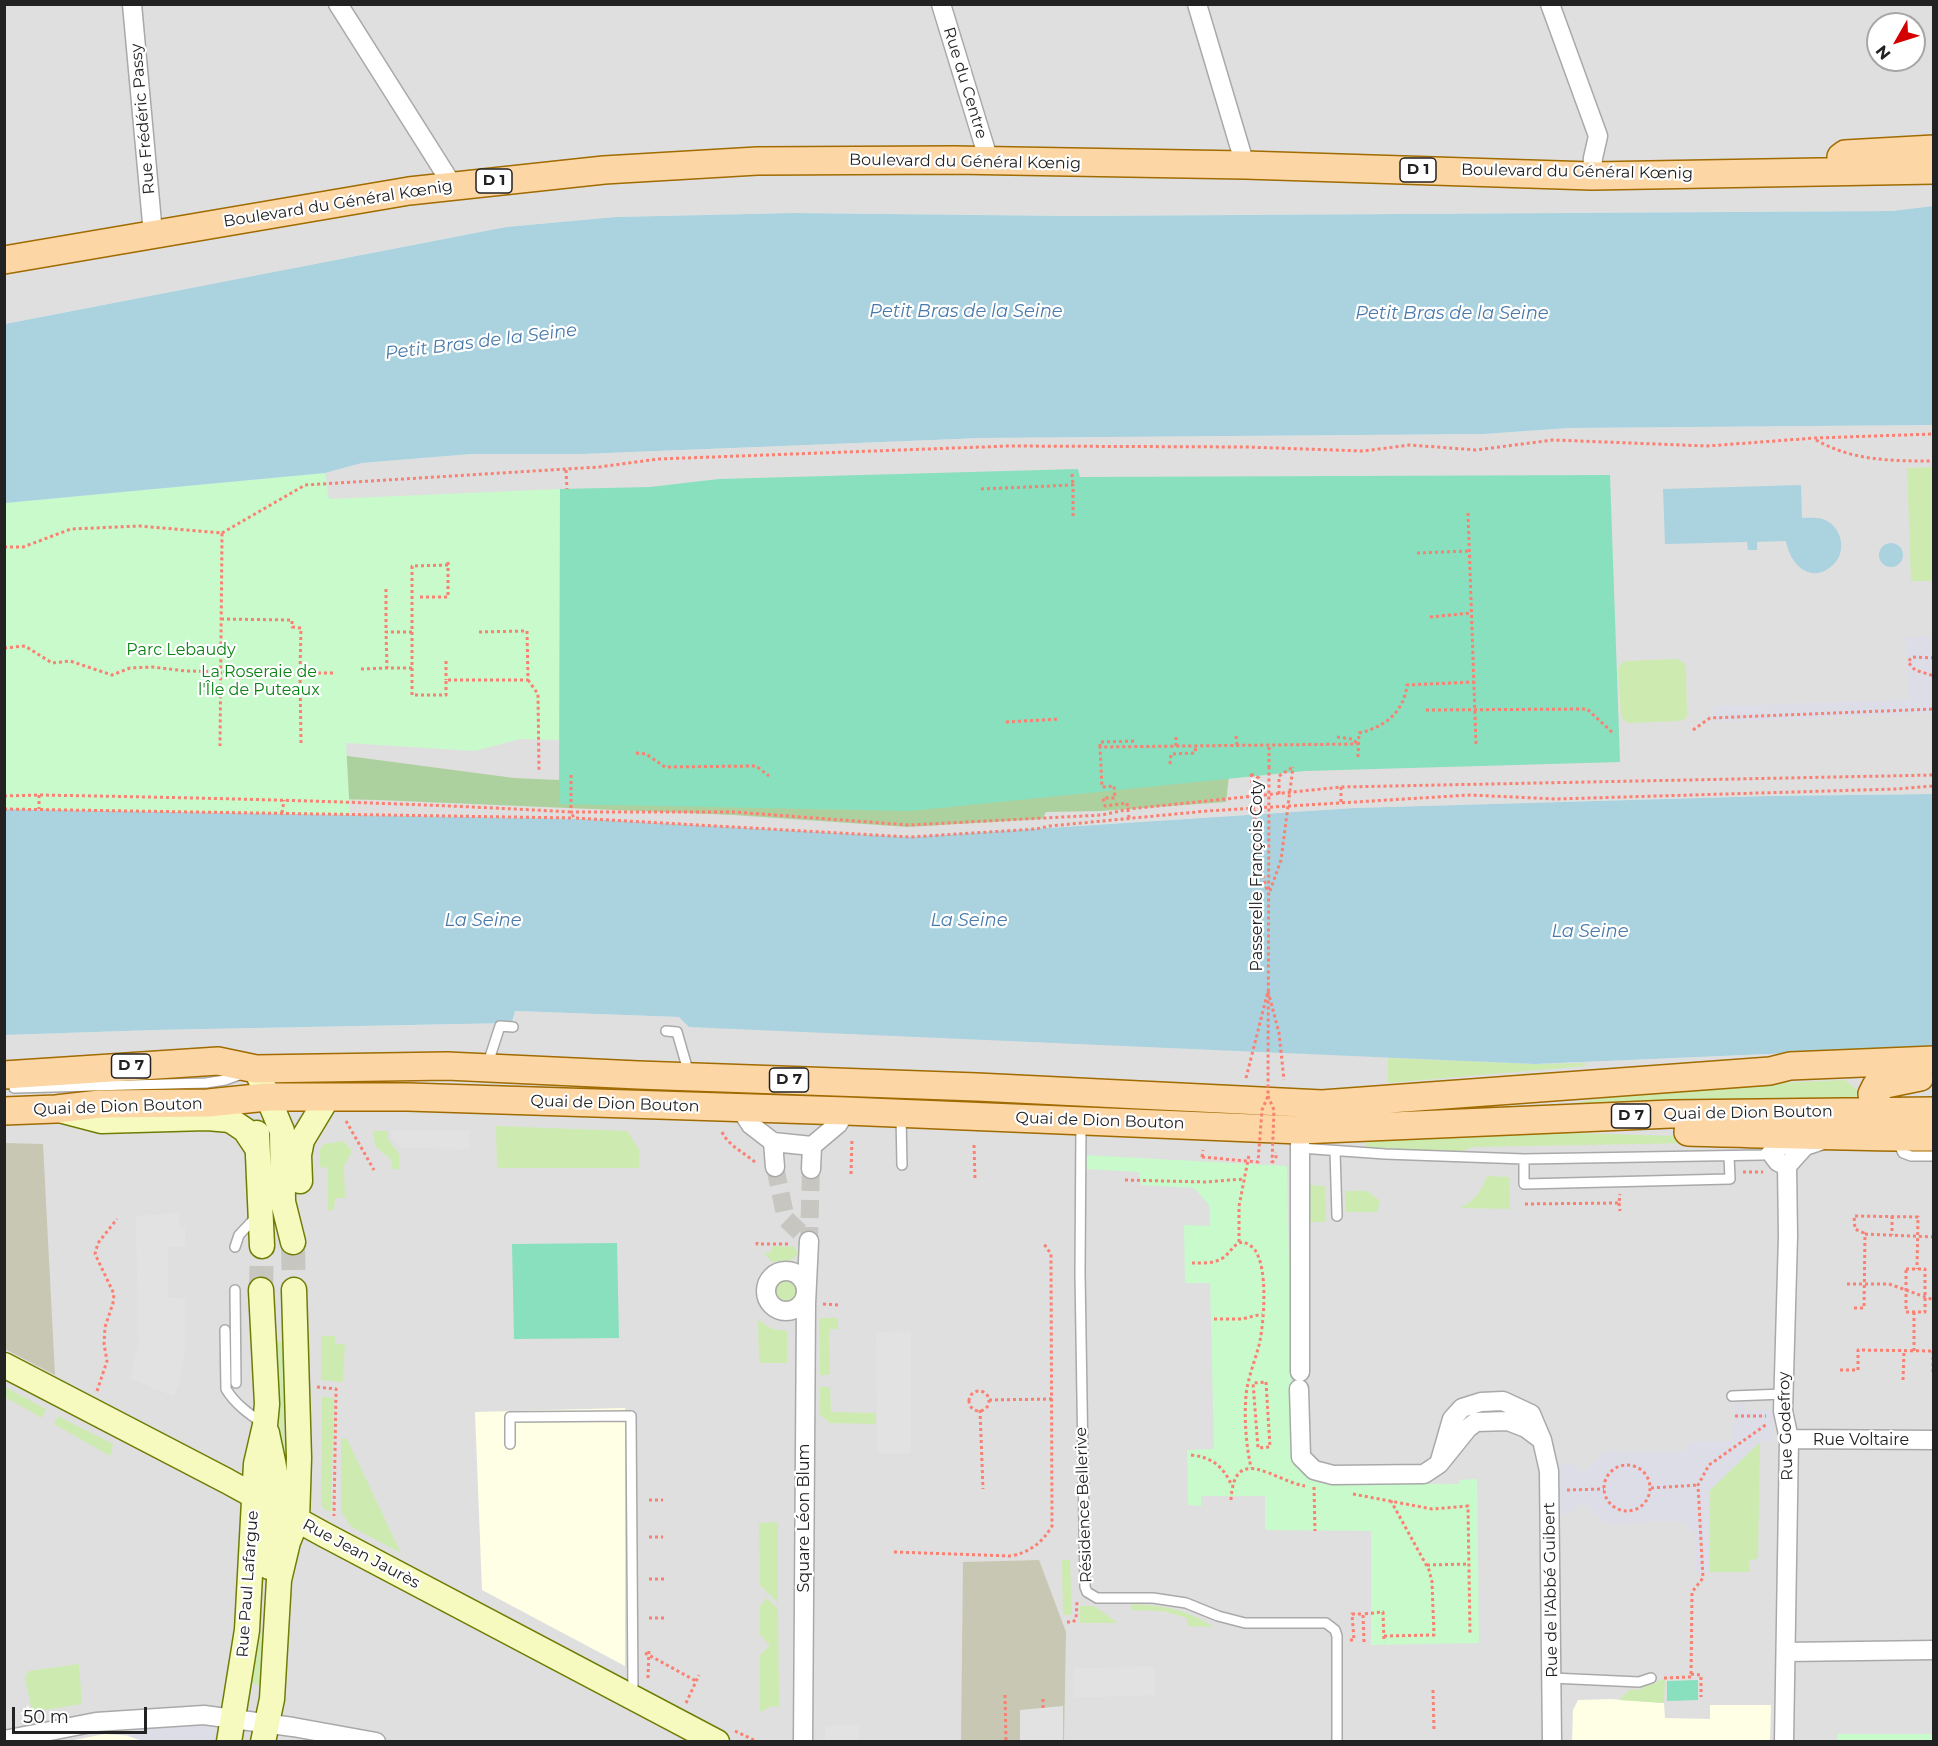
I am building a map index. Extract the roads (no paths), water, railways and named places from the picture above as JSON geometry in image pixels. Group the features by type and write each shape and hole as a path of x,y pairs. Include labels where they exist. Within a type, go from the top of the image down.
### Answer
{"main road":[{"path":"1828,171 1845,154 1934,149"},
{"name":"Boulevard du Général Kœnig","path":"4,260 308,207 453,186 604,170 757,161 989,161 1245,165 1592,176 1921,170"},
{"path":"1921,170 1920,183 1934,184"},
{"name":"Quai de Dion Bouton","path":"4,1075 218,1061 256,1069 447,1066 977,1087 1322,1104 1770,1071 1790,1066 1929,1071"},
{"path":"256,1069 282,1131 283,1202 293,1244 300,1202 301,1146 305,1135 328,1097"},
{"path":"1887,1112 1874,1100 1872,1094 1876,1086 1929,1071"},
{"name":"Quai de Dion Bouton","path":"267,1097 277,1085 290,1081 574,1084 638,1075"},
{"path":"262,1246 256,1148 258,1120 267,1097"},
{"name":"Quai de Dion Bouton","path":"4,1111 100,1104 208,1103 267,1097 419,1097 1081,1121 1300,1139 1671,1114 1934,1111"},
{"path":"56,1109 100,1122 207,1118 230,1120 245,1130 256,1148"},
{"path":"1578,1119 1597,1129 1800,1134 1832,1137 1934,1137"},
{"name":"Rue Paul Lafargue","path":"265,1732 273,1674 279,1580 288,1542 297,1520 299,1458 294,1290"},
{"path":"295,1324 262,1308 267,1404 265,1425 274,1469 274,1484 277,1499 286,1513 297,1520"},
{"name":"Rue Jean Jaurès","path":"4,1365 227,1480 297,1520 640,1692 717,1742"},
{"name":"Rue Paul Lafargue","path":"231,1730 249,1618 256,1464 265,1425"},
{"path":"255,1498 267,1512 273,1530 264,1626 273,1674"}],"street":[{"name":"Rue Frédéric Passy","path":"132,4 153,234"},
{"path":"338,4 453,186"},
{"name":"Rue du Centre","path":"940,4 989,161"},
{"path":"1197,4 1245,165"},
{"path":"1550,4 1598,136 1592,176"},
{"path":"1300,1139 1322,1104"},
{"path":"740,1108 751,1125 772,1143 812,1146 838,1124 846,1111"},
{"path":"1771,1153 1778,1162 1787,1166 1804,1146 1832,1137"},
{"name":"Rue de l'Abbé Guibert","path":"1300,1139 1298,1318 1301,1457 1314,1470 1333,1475 1424,1474 1439,1464 1452,1419 1461,1407 1481,1402 1503,1401 1531,1414 1542,1440 1549,1471 1552,1742"},
{"path":"768,1167 772,1143"},
{"path":"811,1169 812,1146"},
{"name":"Rue Godefroy","path":"1785,1742 1789,1439 1783,1411 1788,1236 1787,1166"},
{"name":"Square Léon Blum","path":"803,1742 806,1294 809,1243"},
{"name":"Rue Voltaire","path":"1789,1439 1934,1440"},
{"path":"1786,1652 1934,1650"},
{"path":"4,1740 105,1721 204,1716 231,1730 376,1742"}],"lane":[{"path":"486,1068 500,1026 513,1027"},
{"path":"666,1031 677,1032 690,1076"},
{"path":"4,1088 207,1083 225,1080 256,1069"},
{"path":"901,1114 902,1165"},
{"name":"Résidence Bellerive","path":"1081,1121 1083,1580 1087,1592 1097,1598 1153,1598 1186,1603 1224,1618 1245,1623 1326,1623 1335,1630 1337,1742"},
{"path":"1896,1137 1897,1145 1903,1153 1911,1156 1934,1156"},
{"path":"1300,1139 1335,1151 1524,1159 1729,1156 1771,1153 1804,1146"},
{"path":"1335,1151 1337,1216"},
{"path":"1524,1159 1524,1184 1730,1179 1729,1156"},
{"path":"236,1246 239,1235 260,1213"},
{"path":"235,1290 236,1383"},
{"path":"235,1312 262,1308"},
{"path":"225,1330 226,1389 248,1414 265,1425"},
{"path":"1732,1396 1784,1394"},
{"path":"510,1444 510,1417 631,1416 633,1646 640,1692"},
{"path":"1552,1678 1639,1682 1651,1678"}],"water":[{"name":"Petit Bras de la Seine","path":"1933,206 1933,425 1570,428 1484,434 982,438 583,454 472,454 362,463 325,473 5,503 5,324 506,227 615,217 793,213 1073,216 1892,211"},
{"path":"1801,485 1802,518 1816,518 1831,523 1841,539 1839,557 1827,570 1811,573 1804,570 1792,558 1786,541 1757,542 1757,550 1748,550 1747,542 1665,544 1663,489"},
{"path":"1891,543 1900,546 1903,555 1900,564 1891,567 1882,564 1879,555 1882,546"},
{"name":"La Seine","path":"1933,794 1933,1047 1535,1064 689,1027 679,1017 515,1011 512,1023 5,1035 4,809 587,819 910,837 1354,808 1767,796"}],"tunnel":[{"path":"775,1167 786,1219 809,1241 811,1169"},
{"path":"261,1290 262,1246"},
{"path":"293,1246 294,1290"}],"park label":[{"name":"Parc Lebaudy","path":"181,650"},
{"name":"La Roseraie de l'Île de Puteaux","path":"259,681"}]}
